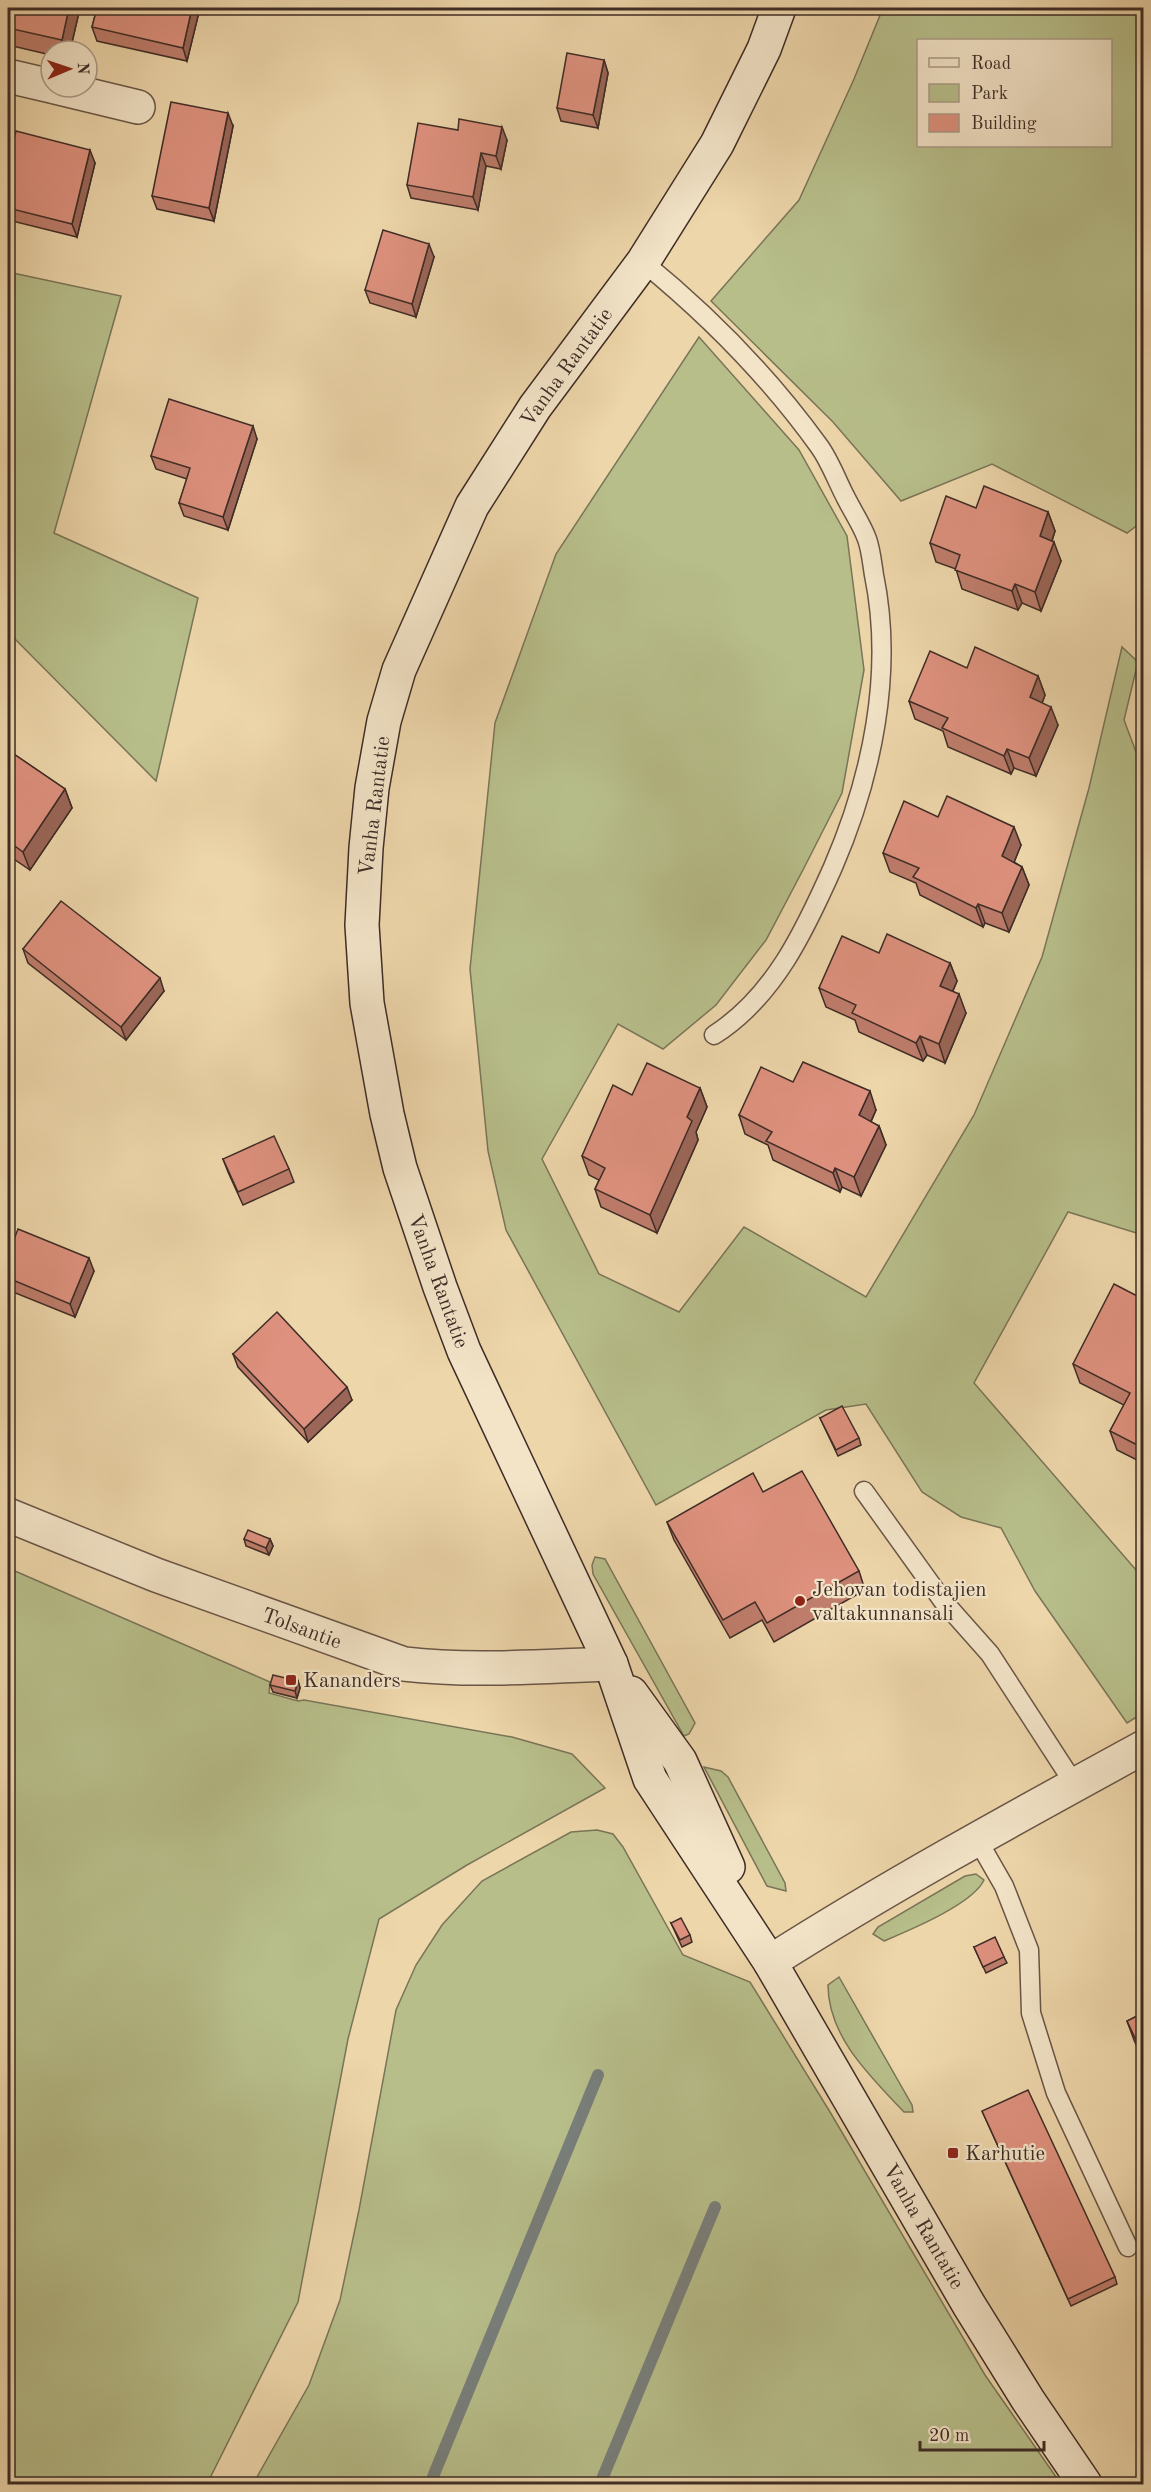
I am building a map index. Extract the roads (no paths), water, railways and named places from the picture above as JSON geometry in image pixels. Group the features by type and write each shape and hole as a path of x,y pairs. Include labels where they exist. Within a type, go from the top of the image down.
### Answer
{"main road":[{"name":"Vanha Rantatie","path":"779,8 764,49 717,144 643,262 535,407 472,506 399,670 384,721 372,788 362,925 367,1003 387,1114 416,1220 464,1351 611,1664 680,1761 770,1962 969,2305 1084,2484"},
{"path":"8,75 39,83"},
{"path":"99,97 138,107"},
{"name":"Tolsantie","path":"8,1515 156,1575 404,1664 447,1669 516,1669 611,1664"},
{"path":"770,1962 828,1925 977,1839 1143,1747"}],"lane":[{"path":"643,262 691,301 756,370 820,447 867,539 878,591 883,650 878,704 867,766 847,834 806,927 785,962 749,1008 714,1035"},
{"path":"864,1491 944,1601 990,1654 1076,1785"},
{"path":"977,1839 1004,1886 1029,1950 1031,2013 1056,2093 1128,2247"}],"waterway":[{"path":"430,2484 598,2075"},
{"path":"600,2484 715,2207"}],"place":[{"name":"Jehovan todistajien valtakunnansali","path":"800,1601"},
{"name":"Kananders","path":"291,1680"},
{"name":"Karhutie","path":"953,2153"}]}
